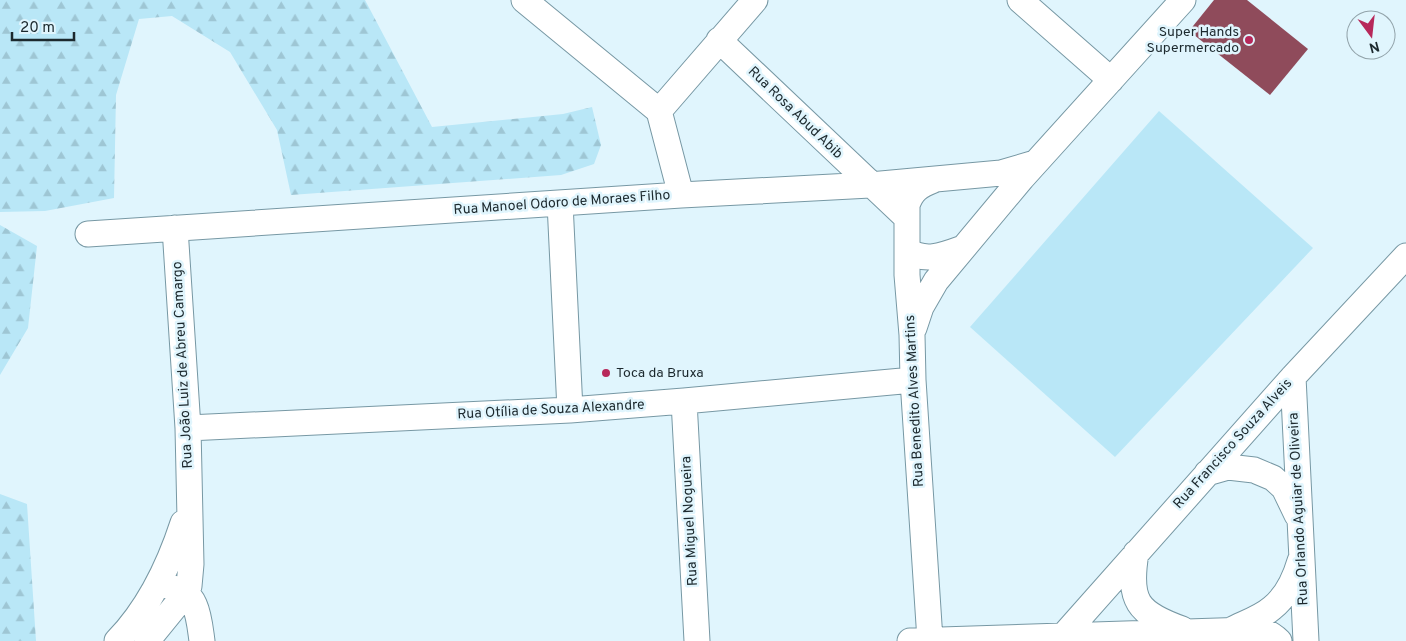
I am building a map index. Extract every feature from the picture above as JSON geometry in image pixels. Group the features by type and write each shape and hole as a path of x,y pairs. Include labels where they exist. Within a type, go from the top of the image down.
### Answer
{"street":[{"path":"524,0 660,112 682,195"},
{"path":"660,112 719,40 755,0"},
{"path":"1020,0 1111,80"},
{"path":"912,335 921,307 936,281 1021,179 1183,0"},
{"name":"Rua Rosa Abud Abib","path":"719,40 907,218"},
{"name":"Rua Manoel Odoro de Moraes Filho","path":"88,234 682,195 870,185 1013,170 1021,179"},
{"path":"989,174 1000,176 1005,182 1007,189 1021,179"},
{"name":"Rua Benedito Alves Martins","path":"920,640 907,205 910,195 919,186 937,179"},
{"path":"560,203 570,410"},
{"name":"Rua João Luiz de Abreu Camargo","path":"142,624 186,593 189,586 191,564 188,428 175,228"},
{"path":"907,250 914,255 932,258 963,248"},
{"name":"Rua Francisco Souza Alveis","path":"1064,635 1293,377 1406,256"},
{"name":"Rua Orlando Aguiar de Oliveira","path":"1293,377 1306,641"},
{"name":"Rua Otília de Souza Alexandre","path":"188,428 570,410 684,402 913,380"},
{"name":"Rua Miguel Nogueira","path":"684,402 697,641"},
{"path":"1207,474 1228,467 1254,470 1273,478 1284,488 1300,522"},
{"name":"Rua João Luiz de Abreu Camargo","path":"142,624 173,555 190,501"},
{"path":"1136,553 1133,590 1137,602 1149,613 1168,624 1187,631"},
{"path":"1231,630 1272,609 1295,577 1302,556"},
{"path":"142,624 173,588 186,593 196,605 202,641"},
{"path":"920,640 1262,630 1279,641"}],"green space":[{"path":"0,0 365,0 432,127 563,114 592,107 601,145 594,164 561,175 291,195 277,130 230,52 172,16 139,19 116,95 114,198 45,211 0,212"},
{"path":"1159,111 1313,248 1115,457 970,327"},
{"path":"0,225 37,246 28,328 0,375"},
{"path":"0,494 27,504 36,641 0,641"}],"building":[{"name":"Super Hands Supermercado","path":"1214,0 1247,0 1308,49 1270,95 1189,31"}],"place":[{"name":"Super Hands Supermercado","path":"1249,40"},
{"name":"Toca da Bruxa","path":"606,373"}]}
